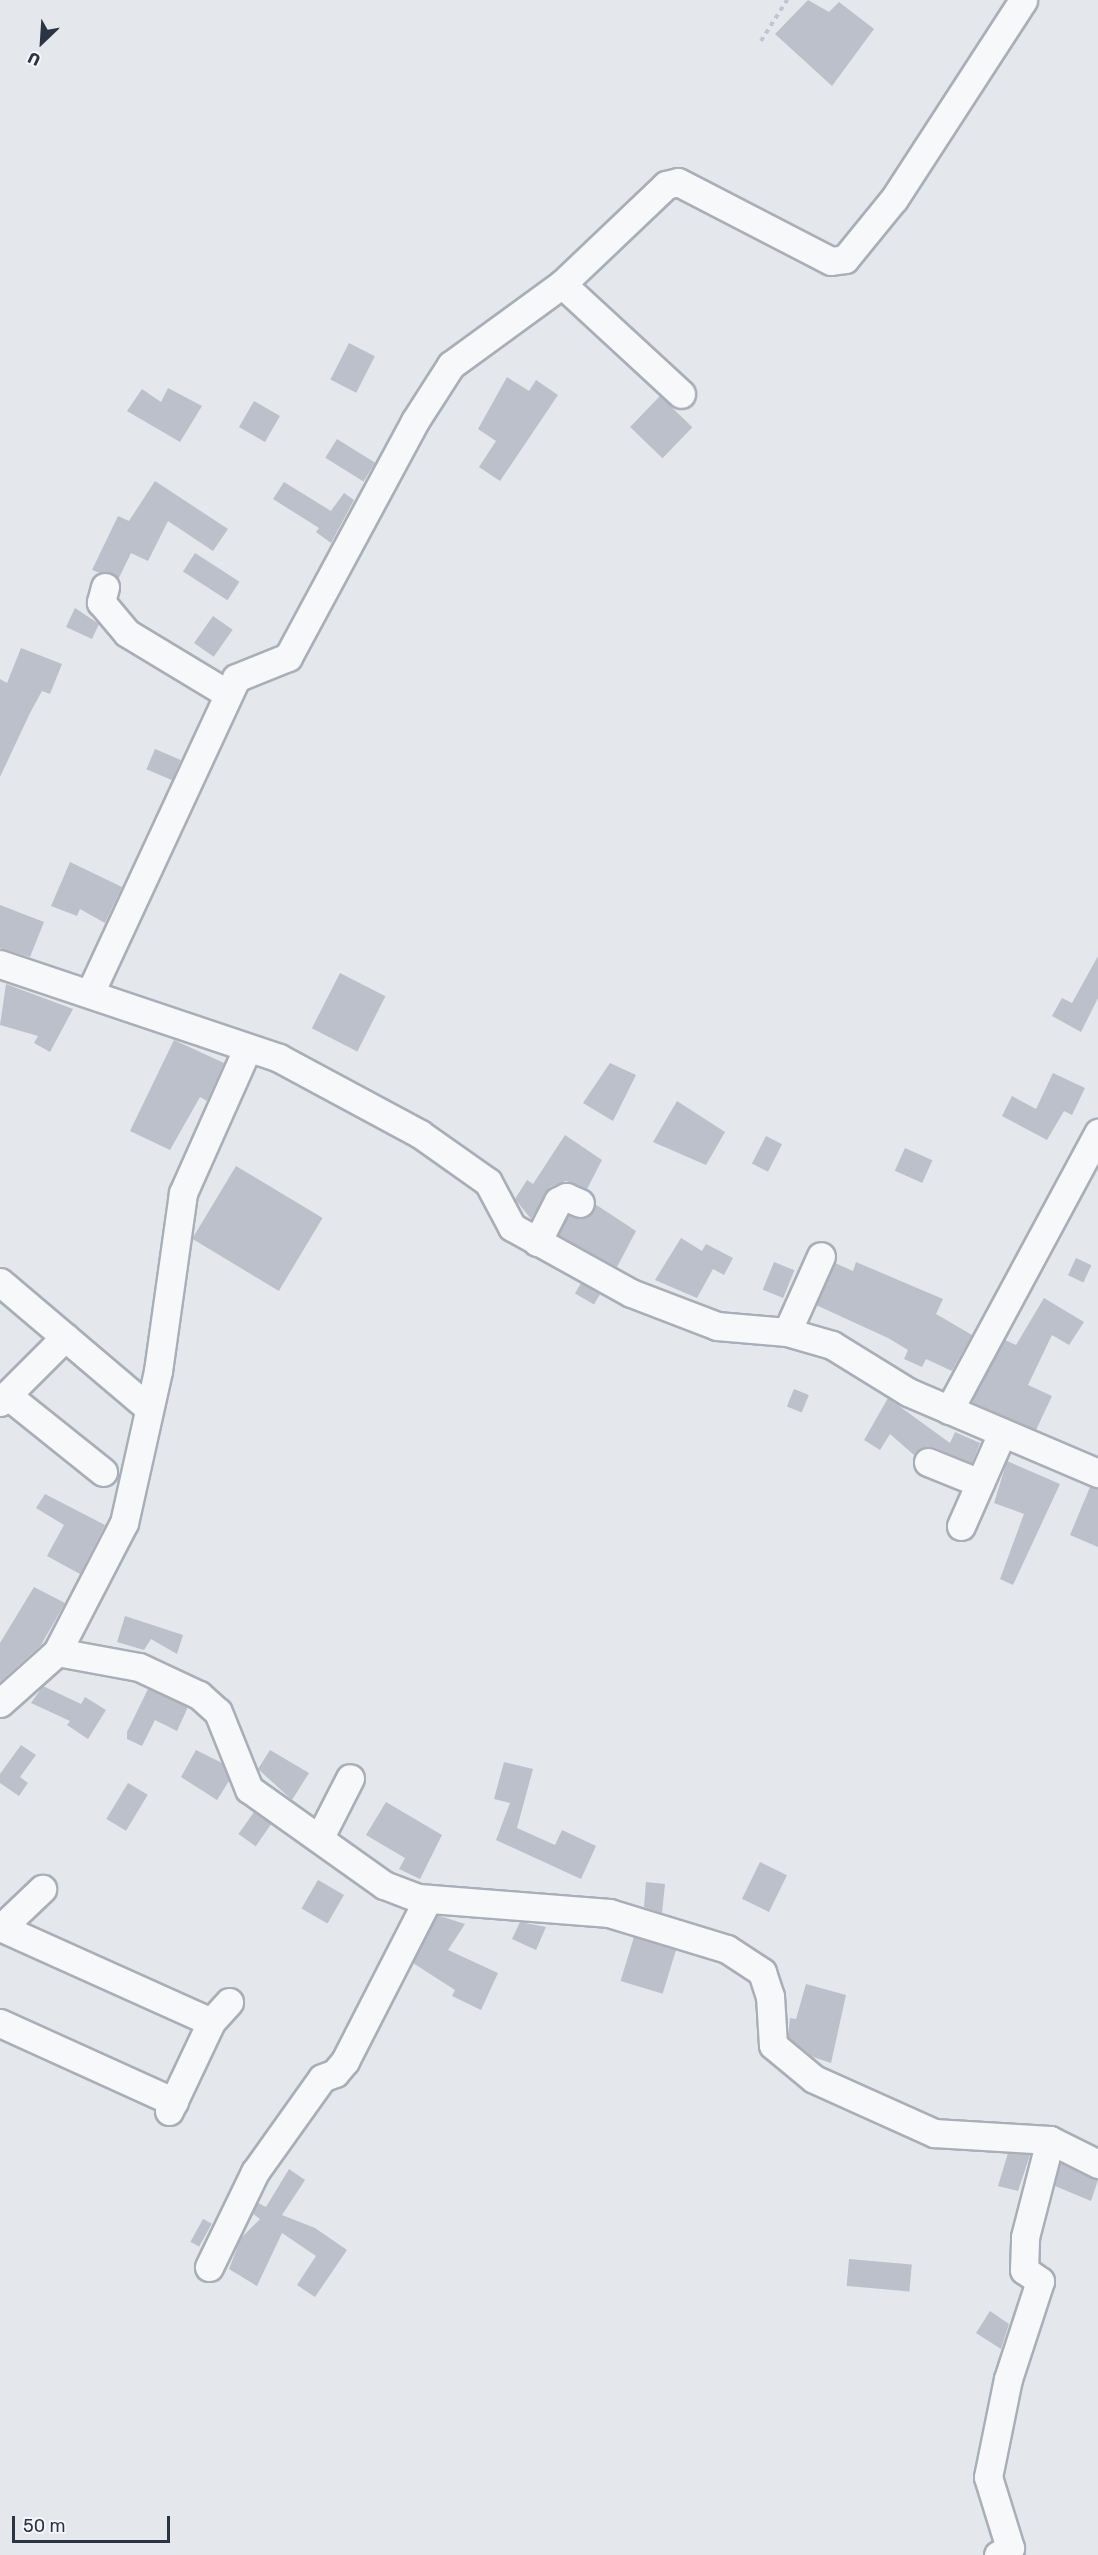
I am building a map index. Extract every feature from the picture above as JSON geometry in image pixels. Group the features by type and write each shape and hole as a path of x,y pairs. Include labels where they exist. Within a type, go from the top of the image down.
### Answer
{"street":[{"path":"90,993 236,678 288,657 415,420 451,365 562,284 657,189 678,182 831,261 845,260 894,199 1023,0"},
{"path":"562,284 681,394"},
{"path":"105,587 101,602 127,633 228,694"},
{"path":"0,964 279,1058 420,1134 488,1182 512,1227 612,1285 717,1326 787,1332 852,1354 908,1392 1098,1473"},
{"path":"0,1703 57,1652 124,1523 158,1371 183,1193 247,1048"},
{"path":"949,1410 1098,1133"},
{"path":"537,1242 558,1201 566,1197 580,1203"},
{"path":"787,1332 821,1256"},
{"path":"1,1285 144,1404"},
{"path":"65,1337 3,1398 103,1472"},
{"path":"961,1526 1002,1433"},
{"path":"928,1462 980,1483"},
{"path":"57,1652 139,1667 199,1695 218,1712 249,1789 320,1837 384,1886 429,1899 609,1913 727,1949 762,1972 770,1996 773,2045 814,2079 934,2133 1050,2140 1098,2164"},
{"path":"320,1837 350,1778"},
{"path":"0,2023 172,2107 220,2012 1,1927 42,1889"},
{"path":"209,2267 255,2172 322,2078 336,2073 345,2061 429,1899"},
{"path":"998,2555 1010,2548 988,2476 1008,2379 1040,2281 1024,2270 1025,2237 1050,2140"}],"path":[{"path":"761,40 787,0"}],"building":[{"path":"808,0 829,12 839,2 874,29 832,86 775,34"},
{"path":"349,343 375,356 356,393 330,380"},
{"path":"507,377 529,391 536,380 558,395 500,481 479,467 496,441 478,429"},
{"path":"168,388 202,406 180,442 127,411 142,389 161,402"},
{"path":"660,396 692,427 662,458 630,427"},
{"path":"254,401 280,416 265,442 239,427"},
{"path":"337,439 375,463 364,482 325,458"},
{"path":"155,481 228,529 213,551 168,521 148,561 131,553 118,580 92,570 118,516 129,521"},
{"path":"284,482 331,511 344,493 354,500 331,543 316,532 319,528 273,499"},
{"path":"195,553 239,582 227,600 183,571"},
{"path":"75,608 99,624 92,639 66,627"},
{"path":"213,616 233,630 214,657 194,643"},
{"path":"21,648 62,664 50,694 42,691 0,777 0,679 7,683"},
{"path":"155,749 181,760 172,780 146,769"},
{"path":"70,862 122,887 105,923 80,909 77,916 51,906"},
{"path":"0,905 44,922 30,957 0,948"},
{"path":"1098,956 1098,998 1081,1032 1052,1016 1062,998 1072,1003"},
{"path":"340,973 385,996 357,1051 312,1028"},
{"path":"6,984 73,1009 50,1052 34,1043 38,1036 0,1025"},
{"path":"174,1040 224,1063 207,1101 200,1097 170,1150 130,1131"},
{"path":"610,1063 636,1075 613,1121 583,1103"},
{"path":"1053,1073 1085,1088 1072,1115 1064,1111 1047,1140 1002,1116 1012,1096 1036,1109"},
{"path":"677,1101 725,1132 706,1165 653,1142"},
{"path":"565,1135 602,1160 587,1189 566,1181 550,1187 531,1219 515,1199 527,1180 533,1184"},
{"path":"766,1136 782,1144 768,1172 752,1164"},
{"path":"905,1148 932,1160 922,1183 895,1171"},
{"path":"236,1166 323,1218 279,1291 192,1239"},
{"path":"595,1204 636,1231 617,1267 558,1235 568,1215 589,1216"},
{"path":"681,1238 702,1251 706,1244 733,1258 724,1275 713,1269 697,1298 655,1280"},
{"path":"1076,1258 1091,1265 1083,1282 1068,1275"},
{"path":"774,1262 794,1270 783,1298 763,1290"},
{"path":"856,1262 943,1299 936,1314 972,1335 952,1371 926,1359 922,1367 904,1359 908,1350 888,1338 816,1305 835,1263 853,1271"},
{"path":"581,1283 600,1294 594,1304 575,1293"},
{"path":"1044,1298 1084,1322 1069,1345 1052,1335 1028,1385 1052,1396 1036,1430 971,1402 1005,1340 1016,1345"},
{"path":"794,1389 809,1395 802,1413 787,1407"},
{"path":"888,1398 950,1443 955,1432 980,1443 972,1463 933,1447 914,1455 890,1434 880,1450 864,1440"},
{"path":"1007,1461 1060,1484 1013,1585 1000,1579 1024,1514 994,1503"},
{"path":"1090,1487 1098,1488 1098,1547 1070,1535"},
{"path":"45,1494 105,1525 80,1574 47,1556 64,1525 36,1508"},
{"path":"34,1587 65,1603 41,1645 0,1682 0,1643"},
{"path":"125,1616 183,1635 177,1654 151,1639 144,1650 117,1642"},
{"path":"43,1686 81,1704 85,1697 106,1710 88,1739 67,1725 70,1721 31,1703"},
{"path":"148,1689 188,1707 177,1731 155,1720 142,1746 127,1739 127,1732"},
{"path":"21,1745 36,1755 20,1777 28,1783 19,1796 0,1783 0,1774"},
{"path":"196,1750 222,1763 229,1781 217,1800 181,1777"},
{"path":"270,1750 309,1773 292,1800 258,1769"},
{"path":"504,1762 533,1769 517,1828 555,1845 562,1830 596,1846 581,1879 496,1840 510,1803 494,1799"},
{"path":"128,1783 148,1795 126,1831 106,1819"},
{"path":"386,1802 442,1835 420,1879 399,1869 405,1858 366,1835"},
{"path":"254,1812 271,1824 256,1846 239,1834"},
{"path":"760,1862 787,1875 769,1912 742,1899"},
{"path":"318,1880 344,1895 327,1924 302,1909"},
{"path":"646,1882 665,1884 662,1913 644,1907"},
{"path":"437,1915 465,1924 448,1950 498,1973 481,2010 452,1996 455,1990 413,1963"},
{"path":"520,1922 546,1927 536,1950 512,1939"},
{"path":"634,1937 676,1950 663,1994 621,1981"},
{"path":"806,1984 846,1995 831,2063 813,2057 788,2037 790,2018 796,2019"},
{"path":"1008,2153 1030,2155 1018,2191 998,2186"},
{"path":"1060,2163 1098,2180 1091,2201 1055,2186"},
{"path":"289,2169 305,2180 282,2215 315,2228 347,2250 315,2297 297,2285 316,2256 282,2233 257,2286 229,2269 241,2238 260,2219 252,2213 258,2203 266,2207"},
{"path":"203,2219 212,2224 199,2247 190,2242"},
{"path":"849,2259 912,2264 909,2291 847,2286"},
{"path":"990,2311 1009,2324 1001,2349 976,2333"}]}
